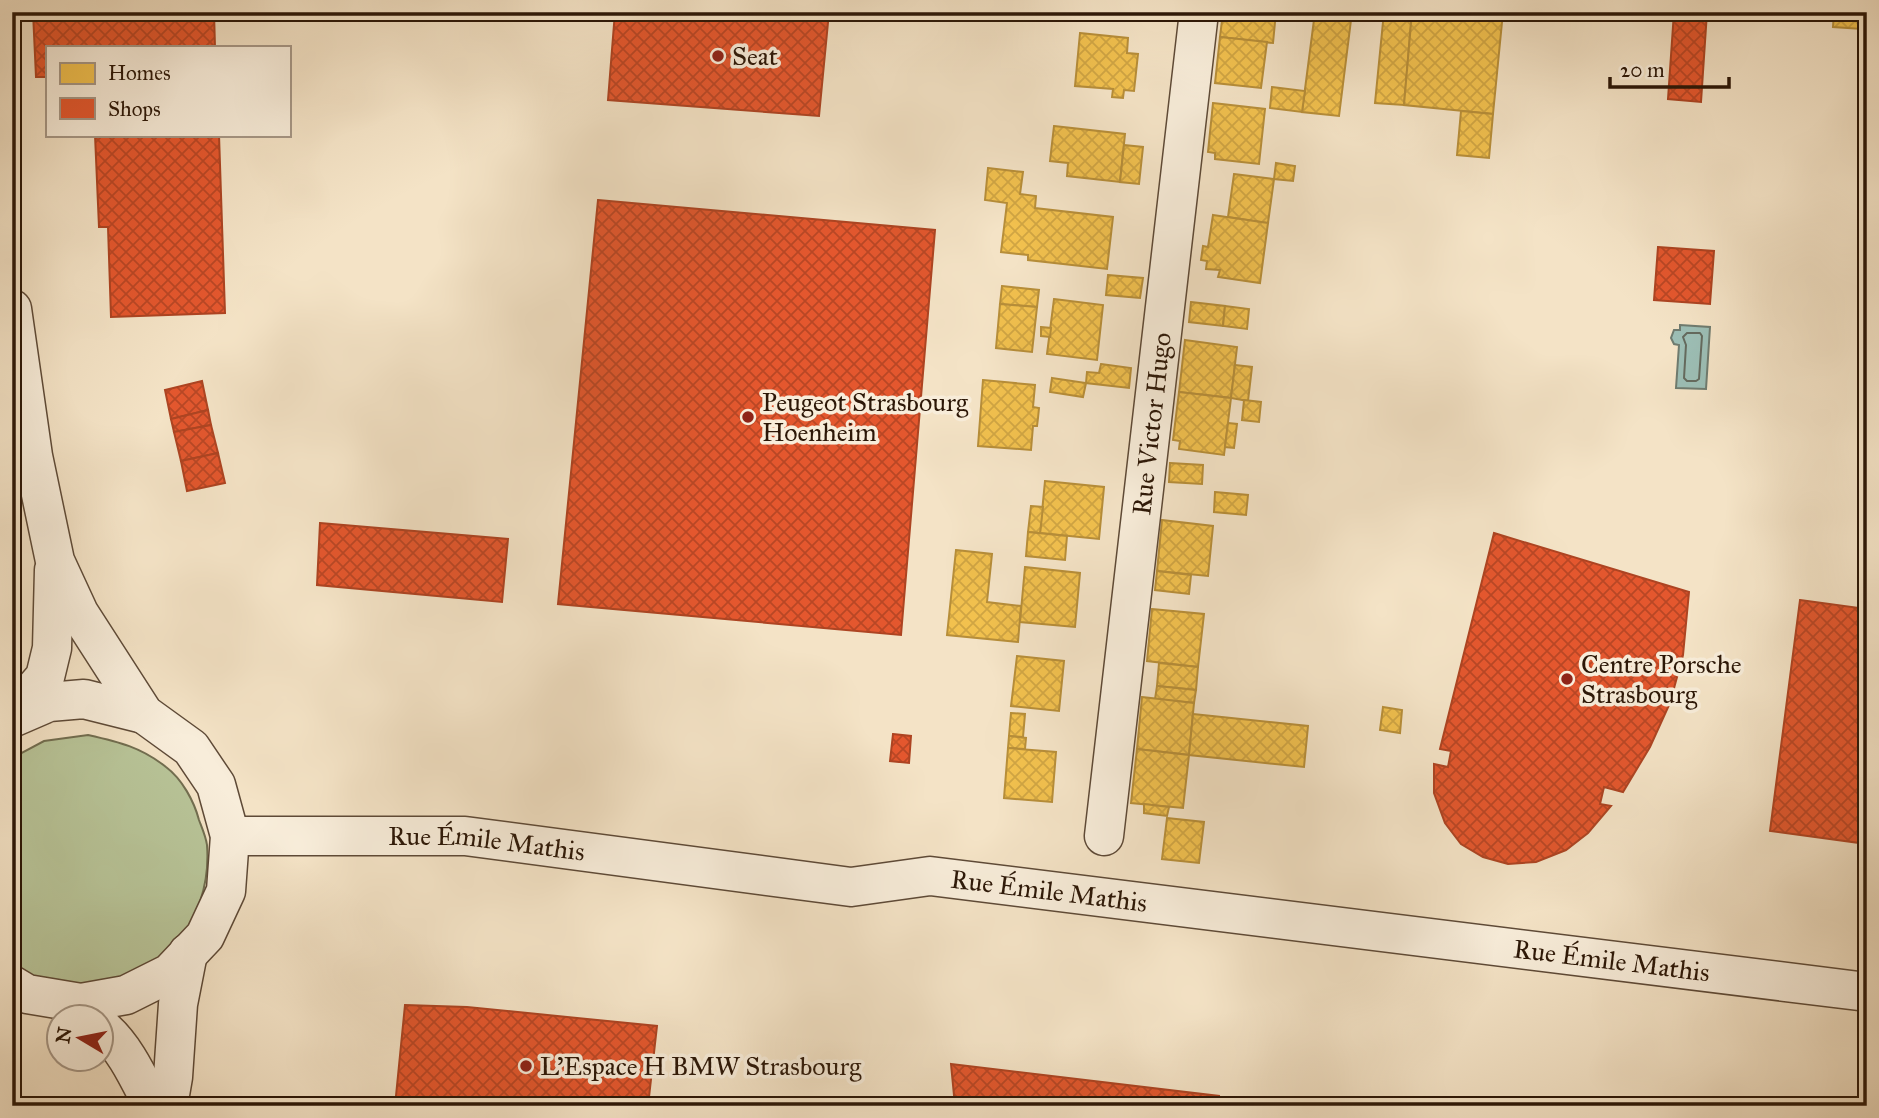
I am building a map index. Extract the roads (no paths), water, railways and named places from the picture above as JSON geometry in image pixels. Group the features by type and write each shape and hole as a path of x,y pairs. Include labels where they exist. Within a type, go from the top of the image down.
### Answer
{"street":[{"name":"Rue Victor Hugo","path":"1104,836 1199,12"},
{"path":"12,309 23,458 55,561 79,613 144,713 191,748 216,785 230,836 226,891 205,936 170,973 126,995 87,1002"},
{"path":"12,717 45,677 52,649 55,561"},
{"path":"12,717 49,702 84,699 144,713"},
{"name":"Rue Émile Mathis","path":"230,836 465,836 851,887 930,876 1532,953 1867,992"},
{"path":"168,1106 173,1077 178,1004 188,953"},
{"path":"12,985 27,994 54,1002"},
{"path":"116,1043 153,1106"}],"water":[{"path":"1680,325 1710,327 1706,389 1676,388 1679,345 1674,344 1671,338 1674,330 1680,330"}],"place":[{"name":"Seat","path":"718,56"},
{"name":"Peugeot Strasbourg Hoenheim","path":"748,417"},
{"name":"Centre Porsche Strasbourg","path":"1567,679"},
{"name":"L'Espace H BMW Strasbourg","path":"526,1066"}]}
